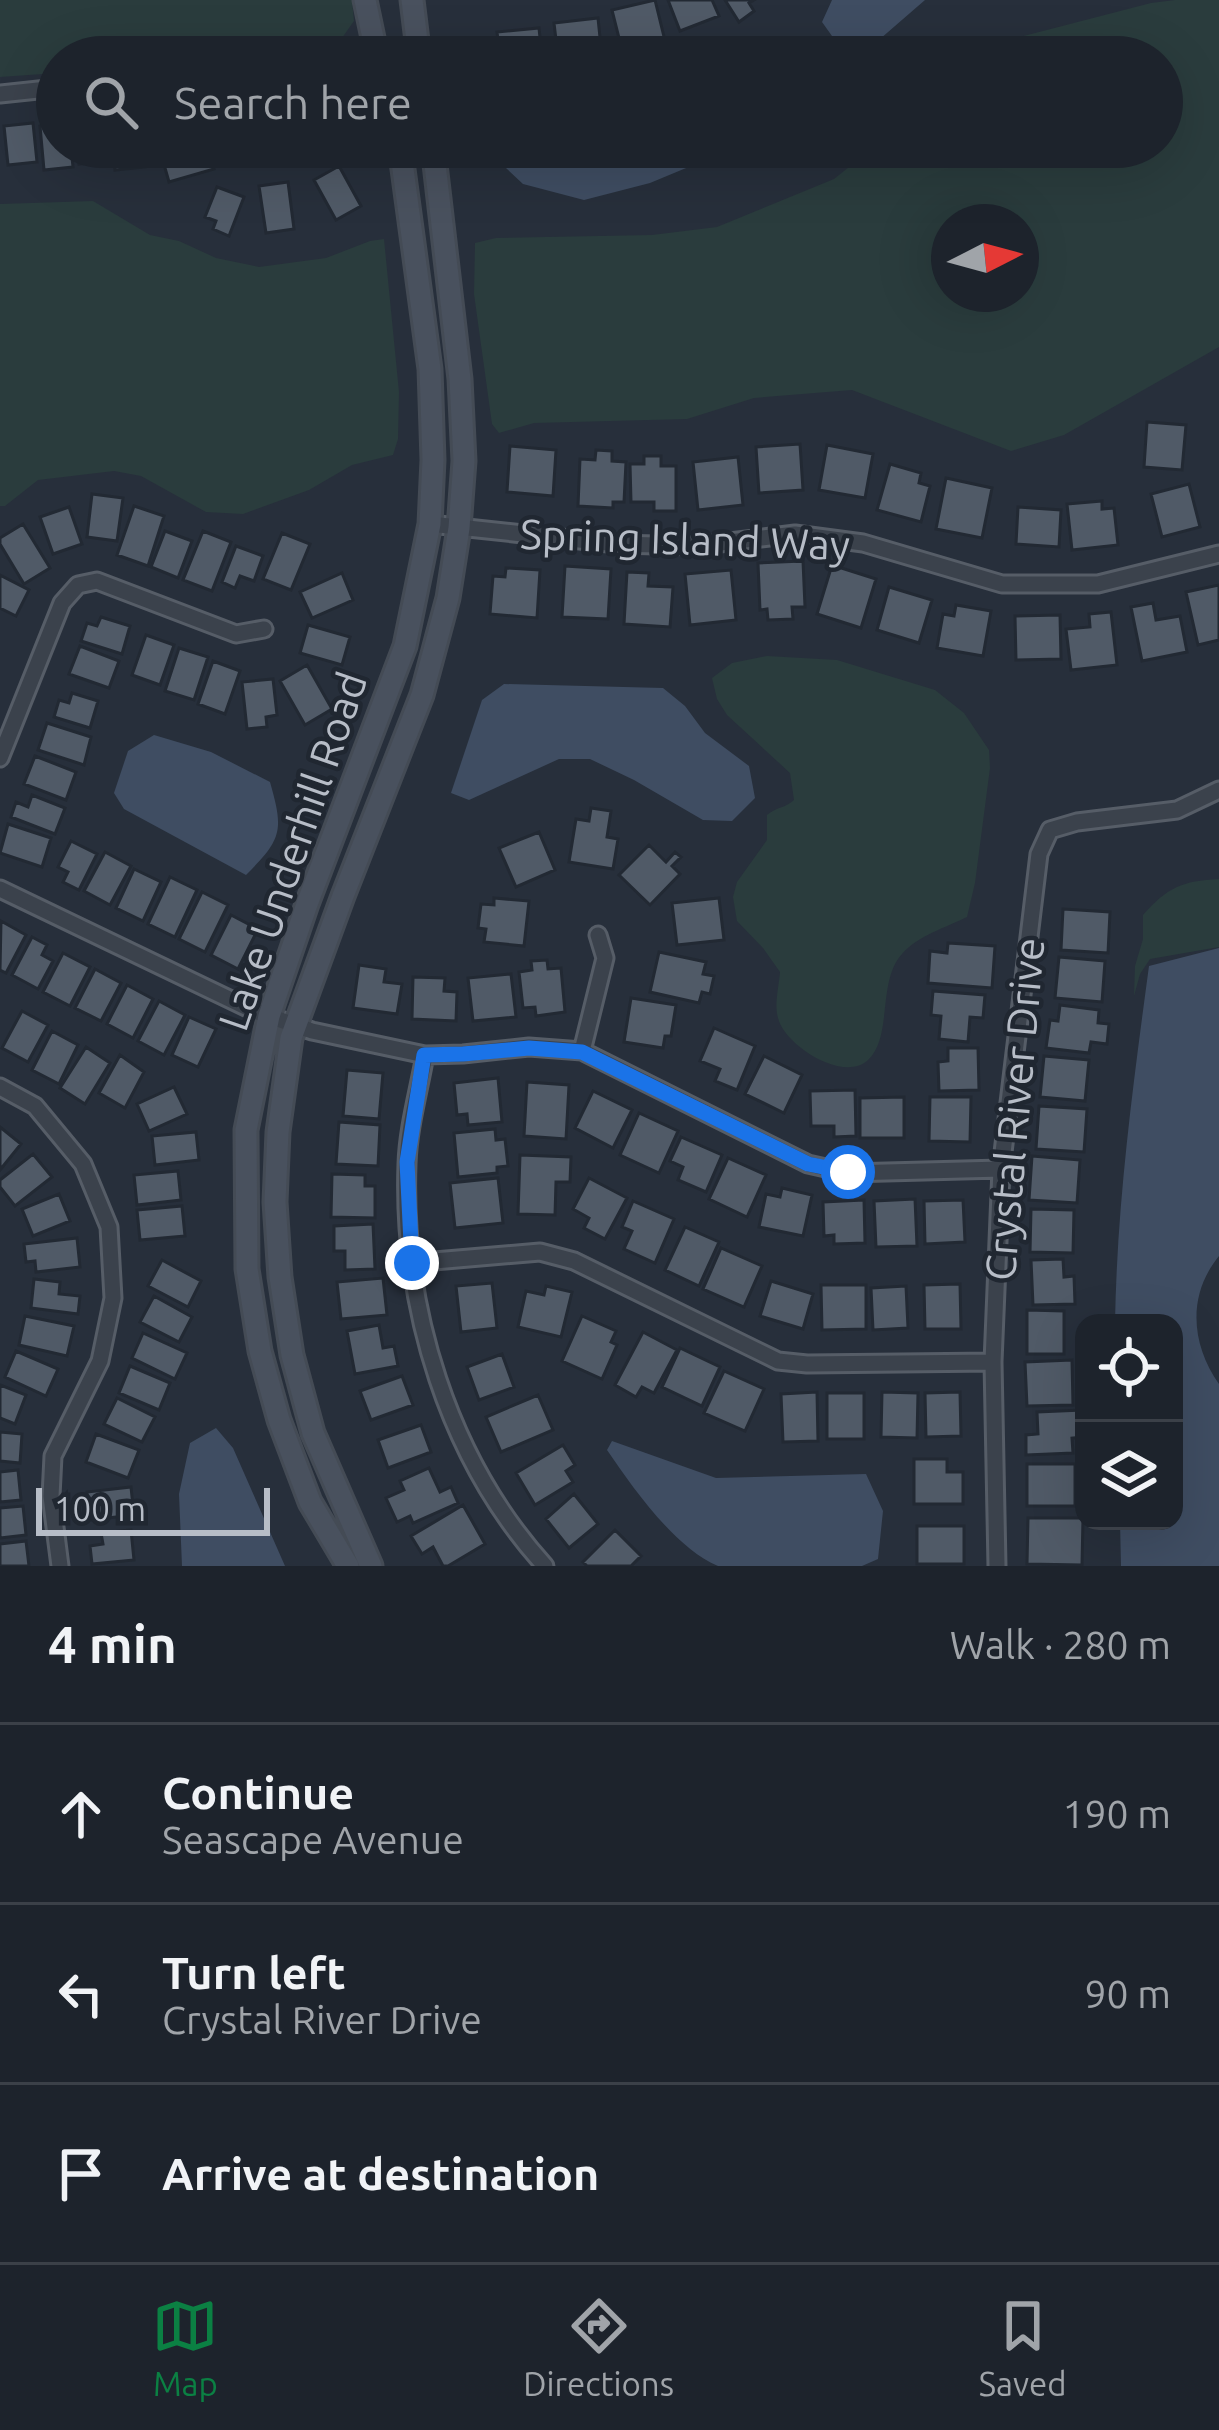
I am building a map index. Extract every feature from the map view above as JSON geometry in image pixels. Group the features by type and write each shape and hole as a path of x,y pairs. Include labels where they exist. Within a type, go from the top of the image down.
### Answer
{"street":[{"path":"364,0 372,36"},
{"path":"412,0 412,36"},
{"path":"0,94 36,90"},
{"name":"Lake Underhill Road","path":"348,1566 310,1502 279,1420 260,1351 247,1269 246,1130 269,1016 405,646 430,524 430,370 403,168"},
{"name":"Lake Underhill Road","path":"371,1566 313,1433 292,1355 275,1202 278,1132 295,1025 422,695 448,598 464,461 460,379 435,168"},
{"name":"Spring Island Way","path":"430,524 617,544 696,546 795,534 863,543 1002,584 1098,584 1219,554"},
{"path":"0,758 62,603 78,585 97,581 236,634 264,628"},
{"name":"Crystal River Drive","path":"997,1566 993,1362 1001,1169 1039,854 1050,830 1178,810 1219,790"},
{"path":"0,889 269,1016 312,1031 424,1055 529,1048 582,1052 808,1164 848,1172 1001,1169"},
{"path":"582,1052 605,958 598,935"},
{"path":"424,1055 407,1162 412,1263 426,1340 448,1413 483,1480 545,1566"},
{"path":"0,1087 35,1106 83,1163 109,1227 113,1298 100,1361 53,1456 51,1496 59,1566"},
{"path":"412,1263 540,1252 574,1261 778,1361 993,1362"}],"shaded area":[{"path":"0,0 352,0 354,21 343,36 36,36 36,74 0,77"},
{"path":"1219,0 1219,347 1064,435 1011,451 852,390 754,398 687,419 534,423 499,433 492,424 474,294 475,243 496,238 652,235 717,227 834,179 848,168 1183,168 1183,36 1024,36 1151,3"},
{"path":"93,201 150,235 259,267 326,258 384,239 399,392 393,455 352,465 309,490 243,514 206,512 141,476 114,471 38,480 0,506 0,204"},
{"path":"767,656 837,660 935,690 964,713 989,750 967,917 924,937 902,954 890,979 876,1050 858,1066 831,1064 792,1040 777,1013 780,972 737,921 733,897 737,882 767,840 767,815 794,800 790,773 727,715 712,678 732,663"},
{"path":"1219,879 1219,947 1150,959 1134,996 1143,915 1176,887"}],"water":[{"path":"832,0 925,0 883,36 832,36 822,22"},
{"path":"506,168 686,168 584,200 523,184"},
{"path":"504,684 663,688 685,706 705,733 749,766 755,798 732,821 703,820 590,759 559,759 469,800 451,793 482,700"},
{"path":"154,735 211,752 270,782 277,833 246,875 124,809 114,793 128,751"},
{"path":"1219,948 1219,1256 1202,1287 1196,1320 1203,1353 1219,1384 1219,1566 1121,1566 1120,1530 1183,1530 1183,1314 1115,1314 1122,1189 1149,966"},
{"path":"216,1428 233,1448 285,1566 182,1566 179,1494 190,1443"},
{"path":"612,1441 716,1478 866,1474 883,1511 878,1559 862,1566 718,1566 686,1546 656,1516 607,1450"}],"building":[{"path":"655,0 664,36 618,36 612,10"},
{"path":"668,0 712,0 719,16 680,31"},
{"path":"725,0 754,0 749,3 754,11 739,22"},
{"path":"598,18 600,36 556,36 554,23"},
{"path":"539,28 540,36 497,36 497,32"},
{"path":"33,123 36,162 8,165 4,126"},
{"path":"165,168 214,169 169,182"},
{"path":"340,168 361,206 336,220 314,180"},
{"path":"288,182 294,229 266,233 259,186"},
{"path":"217,187 244,197 229,236 213,229 216,221 205,217"},
{"path":"1147,422 1186,425 1182,470 1144,467"},
{"path":"800,444 803,490 759,493 756,447"},
{"path":"827,445 873,454 865,498 819,490"},
{"path":"510,446 556,450 553,496 507,492"},
{"path":"596,450 612,451 612,461 626,462 624,502 613,502 613,508 578,506 580,459 595,460"},
{"path":"644,456 661,456 661,466 676,466 676,511 654,511 654,502 631,502 630,464 644,464"},
{"path":"738,457 743,505 698,510 693,462"},
{"path":"890,464 921,473 919,483 930,486 921,522 877,510"},
{"path":"946,478 992,488 982,538 936,529"},
{"path":"1189,484 1200,527 1162,537 1151,494"},
{"path":"92,494 123,498 117,541 87,537"},
{"path":"1102,501 1102,509 1114,508 1118,545 1072,550 1067,504"},
{"path":"134,506 164,516 148,566 117,555"},
{"path":"69,507 82,544 53,554 40,517"},
{"path":"1018,507 1061,510 1059,547 1016,544"},
{"path":"23,524 50,568 24,584 0,544 0,538"},
{"path":"165,531 192,541 178,578 151,567"},
{"path":"203,531 231,542 212,591 183,580"},
{"path":"282,533 310,544 291,590 263,579"},
{"path":"236,546 263,556 254,581 240,576 235,588 222,582"},
{"path":"803,561 805,607 792,607 793,619 768,620 767,609 760,610 758,563"},
{"path":"832,565 876,579 861,628 817,614"},
{"path":"565,566 611,569 608,619 562,617"},
{"path":"506,568 540,570 537,618 490,614 493,576 505,577"},
{"path":"731,570 736,620 690,625 685,574"},
{"path":"627,572 649,573 648,586 673,587 670,627 624,624"},
{"path":"342,573 353,600 312,618 300,592"},
{"path":"0,575 29,590 16,616 0,608"},
{"path":"1219,585 1219,640 1198,645 1186,592"},
{"path":"889,587 932,600 919,643 877,630"},
{"path":"1153,603 1156,620 1180,616 1187,652 1142,661 1131,607"},
{"path":"956,605 991,611 983,656 937,648 943,614 954,616"},
{"path":"1111,612 1117,665 1071,670 1066,629 1090,627 1089,614"},
{"path":"1060,615 1061,659 1016,660 1015,616"},
{"path":"101,617 130,626 122,654 81,641 87,623 97,626"},
{"path":"308,625 350,637 342,665 300,653"},
{"path":"146,635 174,645 160,685 132,675"},
{"path":"80,646 119,661 109,688 69,674"},
{"path":"179,648 208,657 194,700 165,691"},
{"path":"213,661 240,671 225,714 198,704"},
{"path":"307,665 332,709 305,725 280,681"},
{"path":"273,679 277,715 266,717 267,727 247,729 242,682"},
{"path":"72,693 98,701 90,728 54,717 59,700 69,703"},
{"path":"47,723 91,737 84,765 38,750"},
{"path":"35,756 76,772 66,800 24,784"},
{"path":"32,795 65,808 55,834 11,817 16,802 28,807"},
{"path":"591,808 611,811 607,837 618,839 613,869 569,862 576,819 589,821"},
{"path":"8,824 51,838 42,867 0,853"},
{"path":"539,832 555,870 516,887 499,848"},
{"path":"71,841 97,854 79,890 63,882 68,872 58,867"},
{"path":"649,845 666,862 675,852 681,857 672,866 680,874 650,905 619,875"},
{"path":"105,852 131,866 110,905 84,891"},
{"path":"134,869 161,882 143,921 116,908"},
{"path":"170,877 197,890 175,937 148,924"},
{"path":"202,892 228,905 205,952 179,939"},
{"path":"494,898 529,901 524,946 484,942 486,929 478,928 481,904 494,905"},
{"path":"719,898 724,940 677,945 672,903"},
{"path":"1063,909 1110,912 1108,953 1061,950"},
{"path":"231,915 258,929 238,969 211,955"},
{"path":"1,921 26,935 6,973 0,970"},
{"path":"32,937 47,945 42,955 53,961 38,989 12,975"},
{"path":"948,943 995,946 992,988 928,983 930,951 947,953"},
{"path":"659,952 706,962 703,974 714,976 710,994 702,992 699,1003 650,992"},
{"path":"63,953 90,967 70,1006 43,992"},
{"path":"1059,957 1105,961 1102,1002 1055,998"},
{"path":"547,960 548,969 561,968 565,1012 536,1016 535,1007 523,1008 519,972 532,970 531,961"},
{"path":"359,965 386,969 384,982 402,984 397,1014 353,1008"},
{"path":"95,969 121,983 101,1021 75,1008"},
{"path":"511,974 516,1017 473,1021 468,978"},
{"path":"413,977 445,978 444,991 457,992 456,1021 412,1019"},
{"path":"127,985 153,999 133,1038 107,1024"},
{"path":"933,991 985,995 983,1018 970,1017 968,1042 939,1039 941,1016 931,1015"},
{"path":"631,998 676,1005 671,1036 665,1036 663,1048 624,1042"},
{"path":"159,1001 185,1015 164,1055 138,1041"},
{"path":"1060,1005 1099,1010 1098,1023 1109,1024 1107,1044 1091,1042 1089,1053 1046,1048 1050,1020 1058,1021"},
{"path":"22,1011 48,1025 28,1062 2,1048"},
{"path":"189,1017 216,1029 198,1067 172,1055"},
{"path":"714,1028 755,1046 737,1090 715,1081 720,1069 700,1061"},
{"path":"52,1031 78,1045 59,1084 32,1070"},
{"path":"86,1047 110,1063 85,1104 60,1088"},
{"path":"948,1048 978,1048 979,1090 939,1091 938,1062 948,1061"},
{"path":"120,1055 144,1072 125,1108 99,1093"},
{"path":"764,1056 802,1075 784,1113 745,1094"},
{"path":"1044,1056 1089,1060 1085,1101 1040,1097"},
{"path":"347,1070 383,1073 379,1119 343,1116"},
{"path":"498,1078 502,1122 468,1125 467,1114 457,1115 454,1083"},
{"path":"527,1082 569,1085 566,1139 524,1136"},
{"path":"174,1087 187,1114 149,1131 137,1104"},
{"path":"855,1090 856,1136 834,1137 834,1126 811,1126 810,1091"},
{"path":"593,1091 632,1110 613,1148 575,1128"},
{"path":"904,1097 904,1138 860,1138 860,1098"},
{"path":"930,1097 971,1097 970,1142 929,1141"},
{"path":"1039,1106 1087,1109 1084,1152 1036,1149"},
{"path":"639,1113 678,1131 659,1173 620,1155"},
{"path":"339,1122 380,1125 378,1166 336,1164"},
{"path":"0,1127 21,1144 0,1170"},
{"path":"495,1129 496,1140 505,1139 508,1166 497,1167 497,1173 458,1177 454,1133"},
{"path":"196,1132 199,1160 155,1165 152,1136"},
{"path":"681,1137 722,1155 706,1192 678,1180 683,1167 670,1161"},
{"path":"33,1154 52,1177 15,1206 0,1180"},
{"path":"520,1155 571,1157 570,1182 556,1182 555,1215 518,1214"},
{"path":"1032,1156 1080,1160 1077,1203 1029,1200"},
{"path":"728,1158 766,1175 747,1217 709,1199"},
{"path":"178,1171 181,1200 137,1205 134,1175"},
{"path":"332,1174 365,1175 365,1186 375,1186 375,1218 331,1217"},
{"path":"498,1178 503,1223 455,1228 450,1183"},
{"path":"589,1178 627,1198 605,1239 584,1228 589,1218 573,1209"},
{"path":"782,1188 812,1195 803,1236 759,1227 766,1194 780,1197"},
{"path":"59,1194 70,1221 33,1236 22,1209"},
{"path":"915,1199 917,1246 876,1247 874,1201"},
{"path":"864,1200 865,1243 834,1244 834,1235 824,1236 823,1202"},
{"path":"963,1200 965,1242 925,1244 924,1201"},
{"path":"633,1201 674,1219 655,1263 624,1249 632,1231 622,1227"},
{"path":"182,1206 185,1236 140,1240 137,1210"},
{"path":"1031,1209 1074,1210 1073,1253 1030,1252"},
{"path":"373,1224 375,1269 345,1270 345,1251 334,1251 334,1226"},
{"path":"685,1227 719,1242 699,1286 665,1270"},
{"path":"77,1238 80,1267 36,1272 35,1261 26,1262 24,1244"},
{"path":"721,1248 762,1266 744,1307 703,1289"},
{"path":"1063,1259 1064,1277 1074,1276 1075,1304 1033,1305 1031,1260"},
{"path":"162,1260 201,1281 188,1307 148,1286"},
{"path":"383,1278 387,1315 341,1319 337,1282"},
{"path":"34,1279 60,1282 59,1294 80,1296 78,1314 31,1308"},
{"path":"771,1281 813,1294 803,1329 760,1316"},
{"path":"492,1283 497,1328 461,1332 456,1286"},
{"path":"960,1284 961,1329 925,1329 924,1285"},
{"path":"821,1285 866,1285 866,1329 822,1330"},
{"path":"546,1286 572,1292 561,1337 518,1327 526,1291 544,1295"},
{"path":"906,1286 908,1328 873,1330 871,1288"},
{"path":"154,1296 192,1317 179,1342 140,1322"},
{"path":"1027,1310 1064,1311 1064,1354 1027,1354"},
{"path":"25,1316 74,1326 67,1356 19,1345"},
{"path":"582,1316 616,1331 611,1342 617,1345 602,1379 562,1361"},
{"path":"379,1325 383,1348 394,1346 398,1366 355,1374 347,1331"},
{"path":"643,1332 677,1350 654,1393 642,1387 636,1397 615,1385"},
{"path":"143,1333 187,1353 175,1379 132,1358"},
{"path":"680,1348 720,1367 702,1406 662,1387"},
{"path":"16,1351 58,1369 46,1396 5,1377"},
{"path":"502,1354 514,1387 479,1400 467,1367"},
{"path":"1072,1360 1073,1405 1027,1406 1025,1362"},
{"path":"130,1366 170,1383 159,1410 119,1393"},
{"path":"724,1371 764,1389 745,1431 704,1413"},
{"path":"402,1376 413,1405 371,1420 360,1391"},
{"path":"0,1385 26,1395 15,1424 0,1418"},
{"path":"817,1392 818,1441 783,1442 781,1394"},
{"path":"882,1392 918,1393 917,1438 881,1437"},
{"path":"960,1392 961,1436 926,1437 925,1393"},
{"path":"827,1393 864,1393 864,1439 827,1439"},
{"path":"538,1395 553,1430 501,1452 486,1417"},
{"path":"117,1398 155,1417 142,1442 104,1424"},
{"path":"1075,1410 1073,1453 1026,1455 1026,1435 1038,1434 1037,1412"},
{"path":"421,1425 431,1452 388,1468 378,1440"},
{"path":"0,1432 22,1434 20,1463 0,1461"},
{"path":"96,1434 139,1450 128,1478 86,1462"},
{"path":"563,1445 575,1465 566,1471 573,1482 535,1505 516,1473"},
{"path":"914,1459 947,1459 947,1472 963,1472 963,1504 914,1504"},
{"path":"1027,1464 1075,1464 1075,1506 1027,1506"},
{"path":"429,1468 440,1492 451,1487 458,1503 413,1523 410,1516 397,1522 386,1498 404,1490 400,1481"},
{"path":"18,1470 21,1500 0,1502 0,1472"},
{"path":"131,1487 134,1515 90,1520 87,1492"},
{"path":"574,1494 598,1524 569,1548 546,1519"},
{"path":"463,1505 485,1544 443,1566 433,1547 422,1554 411,1536"},
{"path":"23,1506 26,1535 0,1538 0,1508"},
{"path":"1028,1518 1075,1518 1075,1530 1083,1530 1082,1565 1027,1564"},
{"path":"917,1526 964,1526 964,1564 917,1564"},
{"path":"131,1530 134,1560 92,1564 90,1546 103,1544 101,1533"},
{"path":"615,1530 641,1556 631,1566 587,1566 583,1562"},
{"path":"26,1541 29,1566 0,1566 0,1544"}],"route":[{"path":"412,1263 407,1162 424,1055 529,1048 582,1052 808,1164 848,1172"}]}
